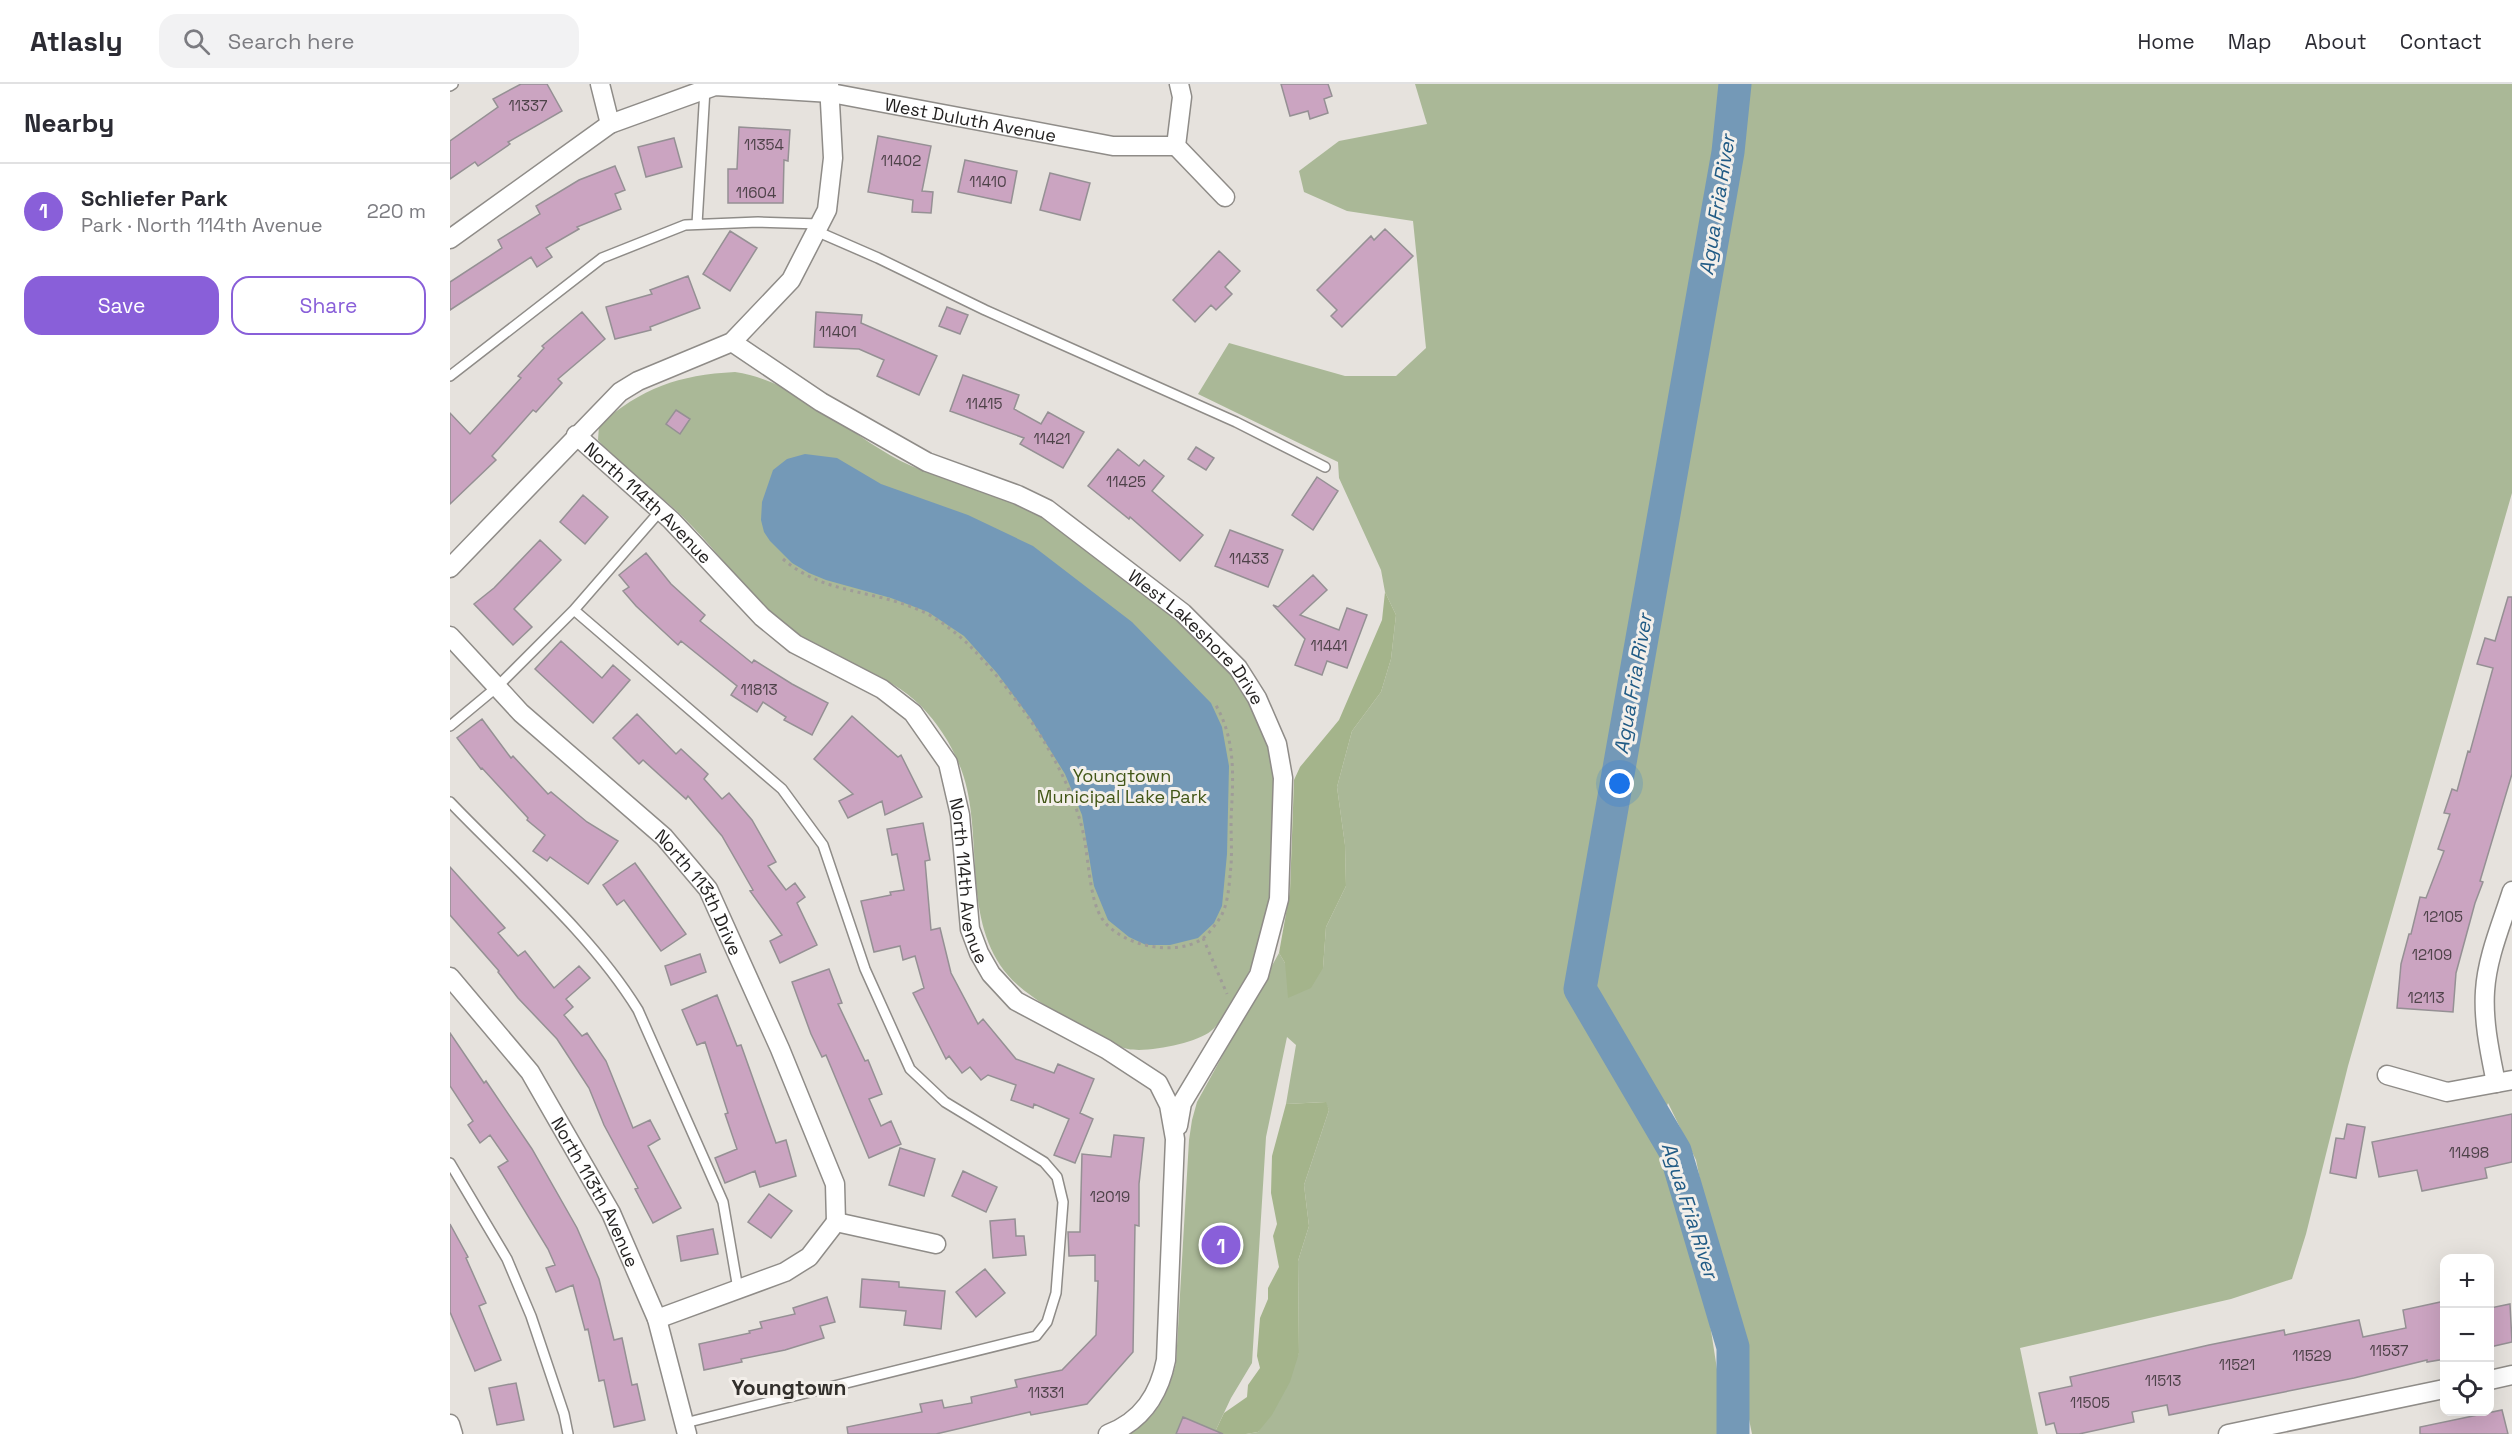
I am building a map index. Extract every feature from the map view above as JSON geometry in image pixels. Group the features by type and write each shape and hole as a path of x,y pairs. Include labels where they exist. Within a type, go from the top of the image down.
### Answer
{"street":[{"path":"600,84 610,124"},
{"path":"1179,84 1182,97 1176,146 1226,197"},
{"name":"West Duluth Avenue","path":"450,239 610,124 705,87 830,88 1113,146 1176,146"},
{"path":"450,568 614,398 638,381 732,342 791,280 826,210 833,158 830,88"},
{"name":"West Lakeshore Drive","path":"732,342 821,402 927,462 1018,495 1047,509 1184,613 1238,668 1257,698 1277,744 1283,778 1279,899 1259,975 1182,1103 1175,1139"},
{"name":"North 114th Avenue","path":"576,435 661,510 762,617 795,644 882,689 913,713 948,763 960,815 970,930 978,953 991,974 1016,1001 1107,1049 1158,1083 1169,1105 1175,1139 1169,1334 1163,1374 1153,1398 1128,1425 1108,1434"},
{"name":"North 113th Drive","path":"450,636 521,713 664,837 708,890 780,1049 835,1184 836,1222"},
{"path":"2387,1075 2447,1092 2504,1082 2486,1028 2485,989 2489,964 2512,891"},
{"name":"North 113th Avenue","path":"450,977 530,1072 611,1213 657,1319 686,1429"},
{"path":"657,1319 785,1272 809,1257 836,1222 936,1244"},
{"path":"2494,1379 2512,1375"},
{"path":"2228,1434 2440,1390"},
{"path":"450,1424 453,1434"}],"lane":[{"path":"696,224 705,87"},
{"path":"450,376 602,258 685,225 818,228 985,310 1236,422 1325,467"},
{"path":"450,726 498,687 574,610 661,510"},
{"path":"574,610 782,789 823,845 865,969 910,1069 945,1102 1044,1162 1057,1177 1063,1202 1056,1293 1047,1322 1036,1336 686,1429"},
{"path":"450,802 591,947 620,981 638,1010 723,1202 738,1289"},
{"path":"450,1163 507,1259 531,1316 564,1414 568,1434"}],"path":[{"path":"783,559 821,583 877,596 921,611 960,637 1007,690 1047,746 1064,777 1084,833 1092,888 1101,918 1125,937 1145,946 1179,947 1203,938 1219,919 1226,905 1231,858 1232,747 1223,716 1214,702"},
{"path":"1203,938 1227,994"}],"green space":[{"path":"1415,84 2512,84 2512,493 2348,1066 2306,1234 2292,1279 2231,1299 2020,1348 2038,1434 1752,1434 1696,1160 1668,1103 1658,1131 1710,1324 1727,1434 1246,1434 1258,1432 1299,1353 1298,1261 1309,1226 1304,1185 1329,1110 1325,1102 1286,1104 1296,1045 1287,1037 1266,1137 1252,1363 1231,1398 1214,1434 1129,1434 1155,1412 1165,1395 1176,1363 1189,1140 1197,1102 1279,953 1285,963 1323,968 1326,927 1346,886 1345,845 1337,787 1352,731 1381,692 1391,659 1396,615 1385,592 1381,570 1339,478 1338,462 1198,394 1229,343 1345,376 1396,376 1426,348 1413,221 1347,211 1304,192 1299,171 1339,141 1427,124"},
{"name":"Youngtown Municipal Lake Park","path":"735,372 761,378 785,388 897,459 921,470 1012,501 1043,518 1130,583 1180,624 1212,653 1240,686 1260,722 1273,772 1270,891 1265,927 1254,961 1226,1013 1211,1031 1195,1039 1171,1046 1147,1050 1128,1049 1072,1023 1020,987 1002,967 989,944 977,894 967,789 950,744 936,724 921,706 893,684 812,643 781,621 751,593 683,517 617,461 598,440 599,425 646,393 678,380"},
{"path":"1385,592 1396,615 1391,659 1381,692 1352,731 1337,787 1345,845 1346,886 1326,927 1323,968 1311,988 1288,998 1285,963 1279,953 1290,891 1294,780 1300,767 1339,720 1382,620"},
{"path":"1326,1102 1329,1110 1304,1185 1309,1226 1298,1261 1299,1353 1290,1382 1272,1415 1258,1432 1214,1434 1224,1413 1247,1397 1248,1385 1260,1368 1257,1356 1260,1318 1268,1299 1268,1288 1279,1267 1273,1236 1277,1224 1271,1193 1272,1156 1286,1104"}],"water":[{"path":"805,454 837,458 881,484 968,515 1033,546 1132,622 1211,703 1222,727 1229,766 1227,854 1222,906 1214,923 1198,938 1170,945 1146,945 1129,937 1108,920 1094,886 1082,815 1065,774 1031,719 997,673 964,636 928,612 809,573 792,563 770,541 764,532 761,520 762,502 773,470 787,459"}],"building":[{"path":"521,84 547,84 562,111 508,142 510,144 478,166 475,162 450,179 450,141 498,107 493,99"},
{"path":"1281,84 1328,84 1332,96 1324,99 1328,113 1310,119 1308,111 1290,116"},
{"path":"739,127 790,130 788,161 784,160 783,203 728,203 728,169 737,169"},
{"path":"878,136 931,146 922,191 933,192 931,213 912,212 913,200 868,192"},
{"path":"674,138 682,167 646,177 638,147"},
{"path":"965,160 1017,171 1011,203 958,192"},
{"path":"615,166 625,190 615,194 621,209 577,227 579,229 546,248 552,257 537,267 531,257 450,310 450,282 502,248 498,240 540,214 536,206 579,180"},
{"path":"1050,173 1090,183 1080,220 1040,210"},
{"path":"1385,229 1413,256 1342,327 1331,316 1337,310 1317,290 1371,236 1374,240"},
{"path":"730,231 757,248 730,291 703,274"},
{"path":"1219,251 1240,271 1225,287 1232,294 1216,310 1211,305 1195,322 1173,300"},
{"path":"688,276 700,308 650,327 651,330 615,339 606,307 652,294 650,290"},
{"path":"947,307 968,315 960,334 939,326"},
{"path":"582,312 605,339 558,379 562,383 536,412 533,410 492,456 496,460 450,504 450,413 470,434 521,378 518,376 544,348 542,346"},
{"path":"816,312 862,315 861,323 937,356 919,395 877,376 884,360 859,349 814,347"},
{"path":"963,375 1019,395 1014,409 1041,424 1048,412 1084,432 1063,468 1020,444 1024,438 950,411"},
{"path":"676,410 690,419 680,434 666,424"},
{"path":"1196,447 1214,458 1206,470 1188,459"},
{"path":"1118,449 1139,466 1144,460 1164,476 1152,491 1203,535 1180,561 1130,517 1129,519 1088,486"},
{"path":"1317,477 1338,491 1313,530 1292,515"},
{"path":"583,495 608,517 585,544 560,522"},
{"path":"1230,530 1283,550 1268,587 1215,566"},
{"path":"540,540 561,560 514,609 532,627 513,645 474,604 494,588"},
{"path":"646,553 671,584 705,615 700,621 752,663 754,660 828,703 812,735 784,720 786,717 763,702 757,712 731,695 737,686 681,641 678,645 636,606 623,591 629,587 619,575"},
{"path":"1313,575 1327,590 1300,615 1339,630 1347,608 1367,615 1347,668 1327,661 1322,675 1295,665 1305,639 1273,605 1278,607"},
{"path":"2508,597 2512,597 2512,774 2480,881 2483,882 2456,973 2453,1012 2397,1008 2401,964 2409,934 2411,934 2420,897 2426,898 2444,851 2438,849 2450,814 2444,813 2452,789 2457,791 2493,668 2477,664 2485,638 2495,641"},
{"path":"561,641 602,678 613,665 630,680 593,723 535,669"},
{"path":"637,714 676,754 681,749 708,774 704,779 722,799 729,793 752,820 776,862 768,866 786,890 795,883 805,897 797,903 817,945 780,963 770,941 782,935 750,891 753,890 722,836 688,796 686,799 643,760 639,764 613,738"},
{"path":"852,716 898,757 901,755 922,797 885,815 882,801 848,818 839,801 853,794 814,759"},
{"path":"482,719 511,758 513,756 548,794 551,792 587,822 618,841 588,884 550,857 547,861 533,851 545,835 527,820 528,818 481,769 457,738"},
{"path":"923,823 930,860 925,861 931,930 940,928 951,973 978,1024 983,1019 1016,1059 1054,1073 1058,1064 1094,1079 1080,1113 1093,1119 1075,1163 1054,1155 1069,1119 1034,1104 1033,1108 1011,1100 1016,1085 988,1075 981,1080 970,1067 962,1073 949,1056 946,1059 913,993 924,988 915,956 903,960 900,946 874,952 861,901 904,890 897,854 892,855 887,829"},
{"path":"635,863 686,934 661,951 624,900 617,905 603,885"},
{"path":"450,867 505,928 498,933 518,956 525,951 554,988 579,966 590,978 566,999 573,1007 564,1015 582,1036 587,1033 606,1061 633,1128 650,1120 660,1139 648,1146 681,1208 653,1223 635,1189 638,1188 604,1125 589,1088 557,1039 518,998 499,971 450,915"},
{"path":"700,954 706,972 671,985 665,966"},
{"path":"829,969 842,1003 838,1004 865,1061 868,1060 882,1094 869,1099 881,1126 891,1121 901,1144 869,1158 826,1055 822,1057 811,1034 792,982"},
{"path":"717,995 737,1046 741,1045 776,1143 786,1140 796,1176 760,1187 755,1171 725,1183 715,1158 737,1149 705,1042 697,1045 682,1010"},
{"path":"450,1033 532,1149 577,1228 599,1279 614,1340 622,1338 632,1385 637,1384 645,1420 614,1427 604,1380 599,1381 588,1329 585,1330 573,1285 556,1292 546,1268 555,1265 548,1249 498,1167 508,1161 490,1135 480,1143 468,1125 473,1121 450,1086"},
{"path":"2512,1114 2512,1162 2485,1168 2487,1178 2422,1191 2417,1170 2379,1177 2372,1142"},
{"path":"2347,1124 2365,1127 2356,1178 2330,1173 2336,1138 2344,1139"},
{"path":"1114,1135 1144,1138 1139,1184 1139,1226 1135,1225 1133,1352 1087,1404 1031,1415 1030,1412 936,1434 848,1434 847,1427 922,1412 920,1404 942,1400 944,1408 972,1403 971,1397 1017,1387 1015,1380 1062,1370 1096,1335 1098,1281 1095,1281 1095,1255 1069,1256 1068,1232 1080,1232 1082,1154 1111,1157"},
{"path":"900,1148 935,1159 924,1196 889,1185"},
{"path":"963,1171 997,1187 986,1212 952,1196"},
{"path":"769,1194 792,1211 771,1238 748,1222"},
{"path":"1015,1219 1016,1236 1024,1236 1026,1255 993,1258 990,1221"},
{"path":"450,1224 468,1257 466,1258 486,1303 479,1306 501,1360 475,1371 450,1312"},
{"path":"713,1229 718,1254 681,1261 677,1236"},
{"path":"985,1269 1005,1293 976,1317 956,1292"},
{"path":"862,1279 899,1282 899,1287 945,1291 941,1329 904,1325 906,1311 860,1307"},
{"path":"827,1297 835,1322 820,1326 824,1338 785,1350 741,1359 742,1362 704,1370 699,1344 750,1333 749,1331 762,1328 760,1322 795,1314 793,1308"},
{"path":"2440,1302 2440,1360 2427,1362 2427,1360 2354,1378 2169,1415 2167,1405 2132,1412 2134,1422 2079,1434 2057,1434 2054,1423 2046,1425 2039,1393 2072,1386 2070,1377 2284,1330 2285,1335 2359,1320 2363,1337 2406,1328 2403,1310"},
{"path":"2510,1304 2512,1342 2494,1346 2494,1307"},
{"path":"516,1383 524,1420 497,1425 489,1388"},
{"path":"2502,1410 2508,1434 2420,1434 2420,1427 2473,1416 2494,1416 2494,1412"},
{"path":"1183,1417 1223,1434 1176,1434"}],"waterway":[{"name":"Agua Fria River","path":"1733,1434 1733,1347 1675,1151 1580,989 1728,152 1735,84"}],"place":[{"name":"Schliefer Park","path":"1221,1245"}],"district":[{"name":"Youngtown","path":"789,1387"}]}
